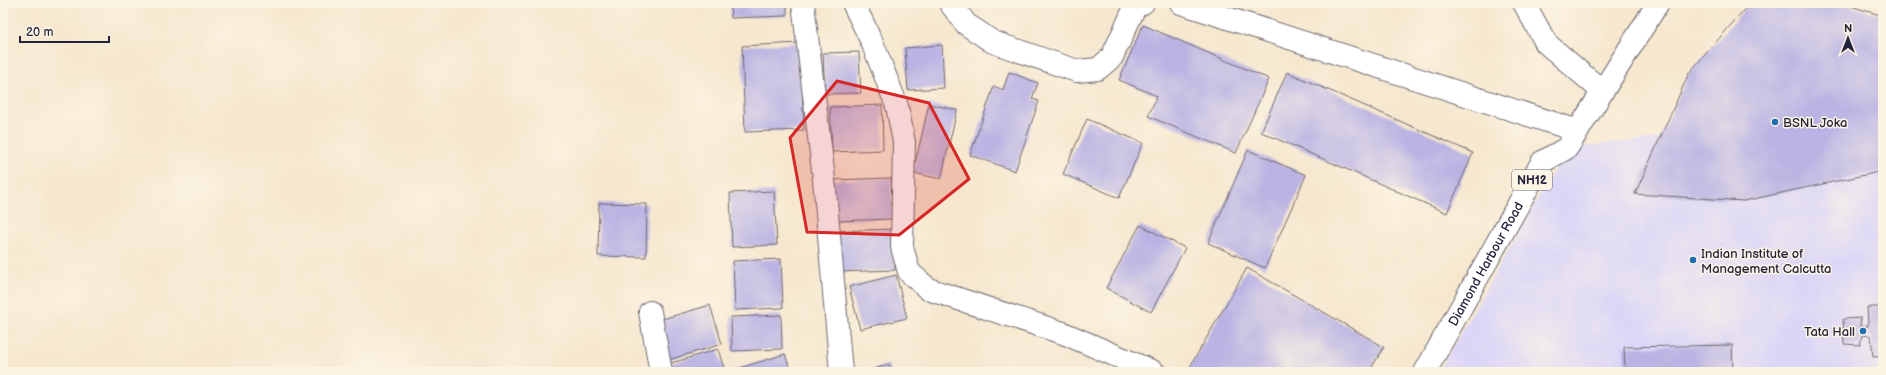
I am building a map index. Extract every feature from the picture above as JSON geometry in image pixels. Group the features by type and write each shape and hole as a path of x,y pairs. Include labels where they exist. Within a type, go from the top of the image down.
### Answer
{"main road":[{"path":"803,3 824,179 841,372"},
{"path":"853,3 872,42 897,106 904,142 902,247 909,272 928,288 1062,333 1154,372"},
{"path":"950,3 966,24 993,42 1077,71 1098,69 1112,57 1135,8 1143,3"},
{"path":"1181,3 1578,131"},
{"path":"1524,3 1546,43 1602,92"},
{"name":"Diamond Harbour Road","path":"1425,372 1542,162 1567,148 1658,3"},
{"path":"650,312 661,372"}],"highlighted area":[{"path":"837,81 929,103 969,179 899,235 807,232 790,138"}],"shaded area":[{"name":"Indian Institute of Management Calcutta","path":"1883,116 1883,372 1438,372 1567,148"}],"building":[{"path":"730,3 787,3 787,16 731,18"},
{"name":"BSNL Joka","path":"1750,3 1841,3 1883,16 1883,171 1744,201 1635,194 1689,73"},
{"path":"1143,25 1269,79 1236,153 1148,116 1157,96 1119,80"},
{"path":"800,43 804,130 745,132 742,46"},
{"path":"942,45 944,88 908,90 905,48"},
{"path":"859,52 861,93 825,94 823,53"},
{"path":"1009,72 1038,83 1032,99 1039,101 1015,171 970,155 994,86 1003,90"},
{"path":"1287,72 1473,153 1447,213 1261,132"},
{"path":"929,104 957,110 941,179 913,173"},
{"path":"882,105 883,150 832,152 830,107"},
{"path":"1087,119 1143,143 1119,198 1063,174"},
{"path":"1248,150 1306,175 1265,268 1208,243"},
{"path":"891,178 893,219 834,221 832,180"},
{"path":"774,191 777,245 732,247 730,193"},
{"path":"599,203 647,204 646,257 598,256"},
{"path":"1140,225 1185,248 1151,312 1106,288"},
{"path":"894,229 895,270 839,272 837,231"},
{"path":"781,259 783,308 735,310 733,261"},
{"path":"1247,268 1384,347 1369,372 1187,372"},
{"path":"896,275 907,318 860,329 849,287"},
{"path":"710,305 722,344 668,360 656,321"},
{"name":"Tata Hall","path":"1867,307 1883,307 1883,356 1873,357 1871,336 1862,335 1860,345 1844,344 1843,319 1861,318 1860,327 1868,326"},
{"path":"781,315 782,349 732,351 731,317"},
{"path":"1732,345 1733,372 1625,372 1624,347"},
{"path":"718,349 725,372 667,372 665,365"},
{"path":"785,354 791,372 727,372"},
{"path":"889,364 892,372 866,372"}],"place":[{"name":"BSNL Joka","path":"1775,122"},
{"name":"Indian Institute of Management Calcutta","path":"1693,260"},
{"name":"Tata Hall","path":"1863,331"}]}
